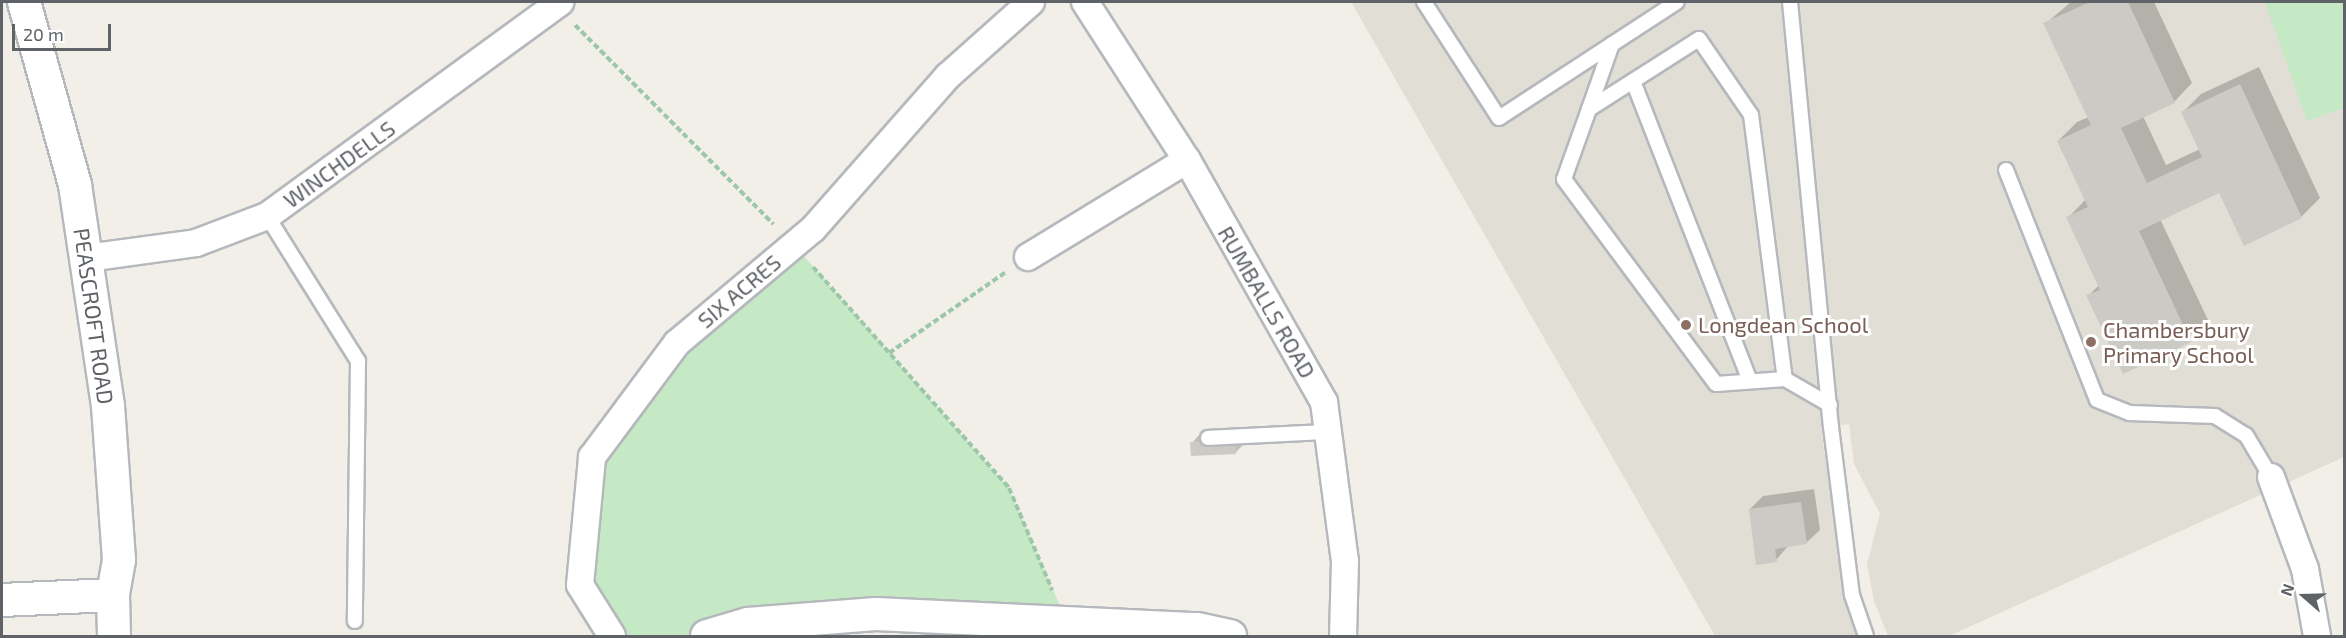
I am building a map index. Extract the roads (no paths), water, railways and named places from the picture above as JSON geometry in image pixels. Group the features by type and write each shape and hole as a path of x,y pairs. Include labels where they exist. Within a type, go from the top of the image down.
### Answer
{"street":[{"name":"PEASCROFT ROAD","path":"24,2 75,185 87,258 108,406 120,560 113,595 114,636"},
{"name":"SIX ACRES","path":"612,636 580,585 592,457 677,344 813,229 948,76 1031,2"},
{"name":"RUMBALLS ROAD","path":"1085,2 1187,160 1324,402 1346,561 1343,636"},
{"name":"WINCHDELLS","path":"87,258 196,243 267,216 559,4"},
{"path":"1028,256 1187,160"},
{"path":"2271,477 2305,569 2317,636"},
{"path":"2,600 113,595"},
{"path":"707,636 748,624 876,614 1065,623 1230,636"}],"lane":[{"path":"1425,2 1500,118 1677,2"},
{"path":"1790,2 1830,405 1852,595 1866,636"},
{"path":"1589,109 1699,39 1751,115 1785,379"},
{"path":"1612,44 1564,179 1716,384 1785,379 1830,405"},
{"path":"1633,81 1750,381"},
{"path":"2006,170 2097,400 2129,413 2215,416 2246,435 2271,477"},
{"path":"267,216 358,362 355,621"},
{"path":"1208,438 1328,432"}],"place":[{"name":"Longdean School","path":"1686,325"},
{"name":"Chambersbury Primary School","path":"2091,342"}]}
